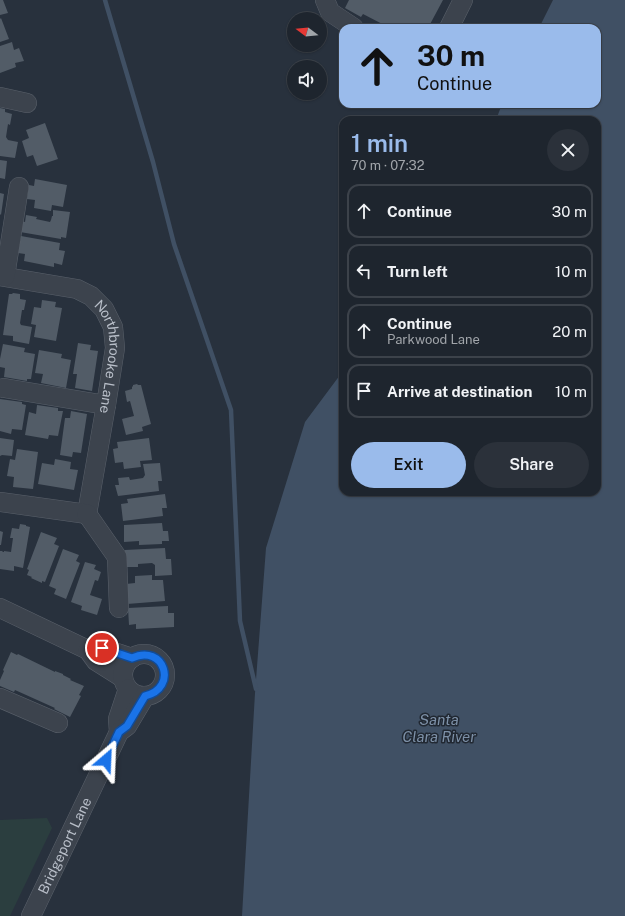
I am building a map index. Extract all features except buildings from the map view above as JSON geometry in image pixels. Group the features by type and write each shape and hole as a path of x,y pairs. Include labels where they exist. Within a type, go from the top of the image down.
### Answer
{"street":[{"path":"325,0 330,12 348,24"},
{"path":"451,24 463,0"},
{"path":"0,97 27,103"},
{"path":"3,276 19,187"},
{"name":"Northbrooke Lane","path":"3,276 77,289 91,296 104,309 113,327 115,348 87,514"},
{"path":"4,388 106,405"},
{"path":"0,502 87,514 117,557 119,608"},
{"path":"0,608 88,650 96,660 125,684 132,693 139,696 152,695 162,686 164,679 162,665 152,656 145,654 132,658 124,667 123,672 125,684"},
{"path":"88,650 102,648 132,658"},
{"name":"Bridgeport Lane","path":"119,732 118,720 125,684"},
{"name":"Bridgeport Lane","path":"31,916 119,732 127,726 145,696"},
{"path":"0,698 58,723"}],"shaded area":[{"path":"47,818 52,828 10,916 0,916 0,820"}],"water":[{"name":"Santa Clara River","path":"553,0 625,0 625,916 242,916 255,693 266,548 305,422 339,376 339,496 601,496 601,116 498,116 500,108 601,108 601,24 541,24"}],"waterway":[{"path":"105,0 153,162 174,244 231,410 240,621 256,689"}],"route":[{"path":"102,648 132,658 145,654 152,656 162,665 164,672 162,686 152,695 145,696 127,726 119,732 106,760"}]}
